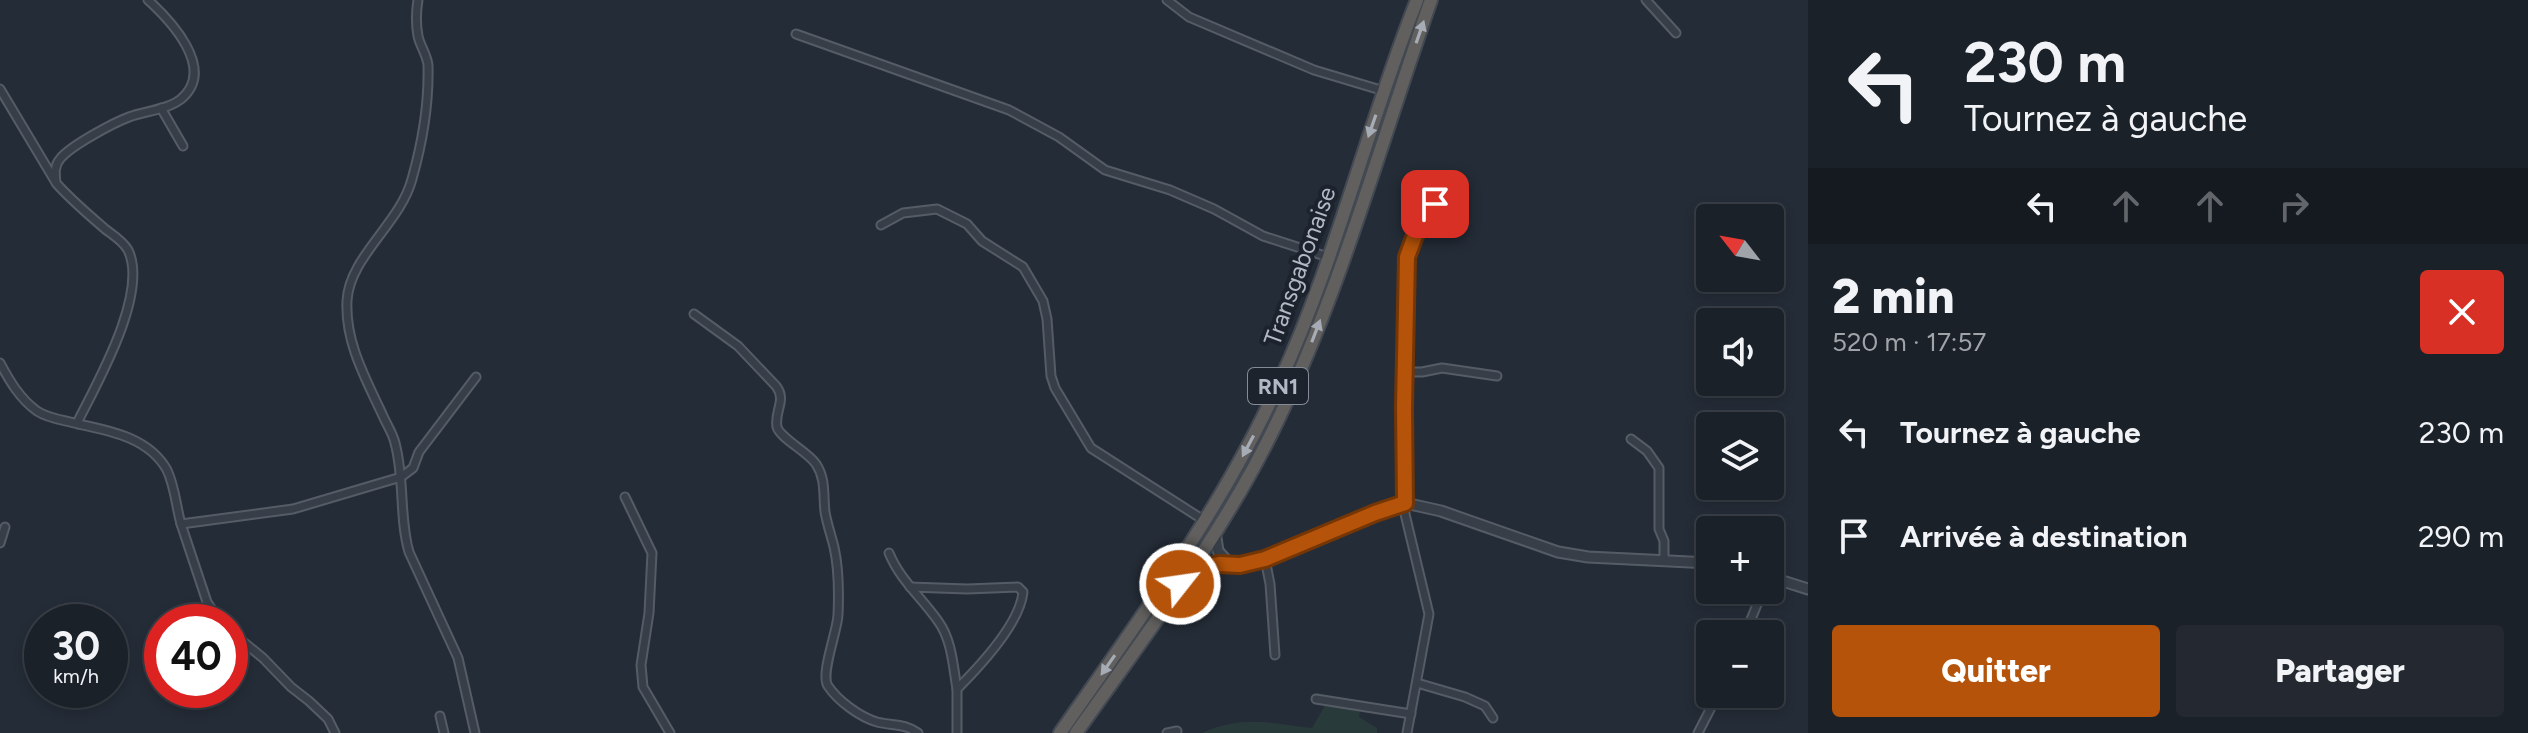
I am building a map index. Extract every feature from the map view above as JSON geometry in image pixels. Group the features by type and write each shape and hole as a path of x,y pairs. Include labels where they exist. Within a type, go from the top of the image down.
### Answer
{"highway":[{"name":"Transgabonaise","path":"1060,733 1181,560 1269,407 1298,340 1417,0"},
{"name":"Transgabonaise","path":"1076,733 1215,531 1264,448 1311,345 1431,0"}],"street":[{"path":"56,183 55,169 61,158 92,136 129,117 180,100 188,90 194,76 192,57 184,39 148,0"},
{"path":"418,0 418,37 428,62 425,115 412,181 391,223 358,266 350,281 347,297 351,341 395,441 409,552 458,658 475,733"},
{"path":"1167,0 1189,17 1314,70 1384,91"},
{"path":"1646,0 1676,33"},
{"path":"796,34 1009,110 1059,137 1105,170 1170,190 1214,209 1263,236 1328,257"},
{"path":"0,89 56,183 119,240 127,250 131,266 132,292 128,312 77,423"},
{"path":"161,108 183,146"},
{"path":"1408,732 1429,614 1405,514 1407,257 1425,209 1435,204"},
{"path":"881,225 903,213 937,209 967,224 982,241 1023,267 1043,301 1055,388 1086,442 1157,493 1205,521"},
{"path":"694,314 738,346 781,392 777,428 808,453 824,480 825,511 835,550 838,582 836,637 825,670 825,681 864,717 903,724 918,733"},
{"path":"0,363 21,396 35,409 57,419 118,434 155,454 173,485 181,524 208,604"},
{"path":"1404,372 1442,368 1497,376"},
{"path":"181,524 293,509 401,477 413,468 419,452 476,377"},
{"path":"1631,439 1647,451 1659,468 1659,529 1664,541 1664,561"},
{"path":"625,497 652,553 649,613 641,665 643,687 670,733"},
{"path":"1180,584 1205,567 1240,565 1265,559 1405,503 1441,511 1558,552 1588,557 1696,562"},
{"path":"0,543 5,527"},
{"path":"1215,531 1220,556 1231,565"},
{"path":"889,553 910,587 939,622 948,640 957,689 957,733"},
{"path":"1265,559 1275,655"},
{"path":"1784,581 1808,589"},
{"path":"910,587 1018,587 1023,592 1022,603 1000,639 957,689"},
{"path":"248,646 328,719 335,733"},
{"path":"1417,683 1485,706 1493,718"},
{"path":"1316,699 1411,714"},
{"path":"1698,733 1711,708"},
{"path":"440,716 444,733"},
{"path":"1167,733 1177,731"}],"shaded area":[{"path":"1422,0 1426,0 1348,231 1305,345 1255,454 1191,562 1071,733 1066,733 1193,552 1271,412 1294,363"},
{"path":"1326,704 1360,710 1359,717 1377,728 1377,733 1202,733 1244,722 1312,728"}],"route":[{"path":"1180,584 1205,567 1215,564 1240,565 1265,559 1405,503 1407,257 1425,209 1435,204"}]}
